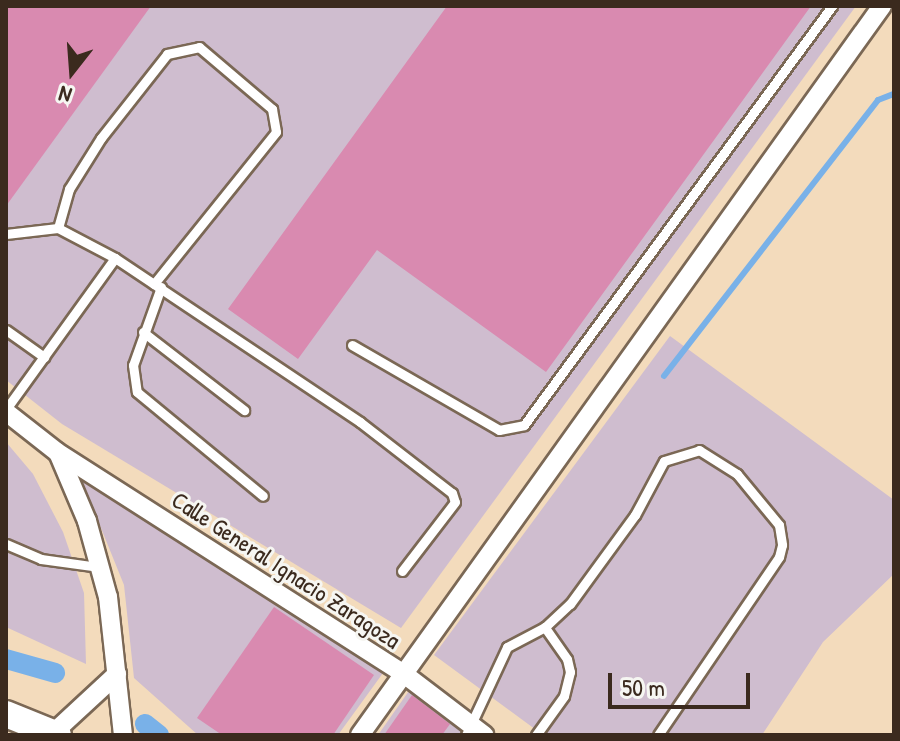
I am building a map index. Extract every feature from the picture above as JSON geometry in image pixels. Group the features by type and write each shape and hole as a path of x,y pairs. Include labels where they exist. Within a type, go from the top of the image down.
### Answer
{"main road":[{"path":"6,714 54,734"}],"street":[{"path":"360,735 882,6"},
{"name":"Calle General Ignacio Zaragoza","path":"6,410 57,452 404,674 475,732"},
{"path":"57,452 75,489 100,567 123,735"},
{"path":"54,734 117,674"}],"lane":[{"path":"352,345 499,430 524,425 832,6"},
{"path":"58,228 69,189 110,126 167,54 199,47 272,109 276,132 158,286 133,365 137,392 263,496"},
{"path":"6,234 58,228 115,258 360,422 452,493 455,502 402,571"},
{"path":"6,410 115,258"},
{"path":"6,330 44,357"},
{"path":"143,332 244,410"},
{"path":"475,732 494,665 507,647 545,627 606,558 664,461 699,450 737,474 779,525 779,557 658,735"},
{"path":"6,544 41,559 100,567"},
{"path":"536,735 564,696 570,672 567,659 545,627"}],"shaded area":[{"path":"6,6 856,6 401,628 62,424 6,380"},
{"path":"670,336 894,500 894,574 823,642 762,735 543,735 434,655"},
{"path":"6,442 33,474 63,532 84,593 86,664 6,627"},
{"path":"82,481 383,673 338,735 198,735 134,678 124,585"},
{"path":"411,688 472,735 378,735"}],"building":[{"path":"6,6 151,6 6,206"},
{"path":"447,6 811,6 546,372 377,250 298,359 228,309"},
{"path":"274,607 374,675 333,735 222,735 197,718"},
{"path":"412,695 450,724 442,735 384,735"}],"waterway":[{"path":"664,376 878,100 894,94"},
{"path":"6,659 55,673"},
{"path":"145,724 159,735"}]}
